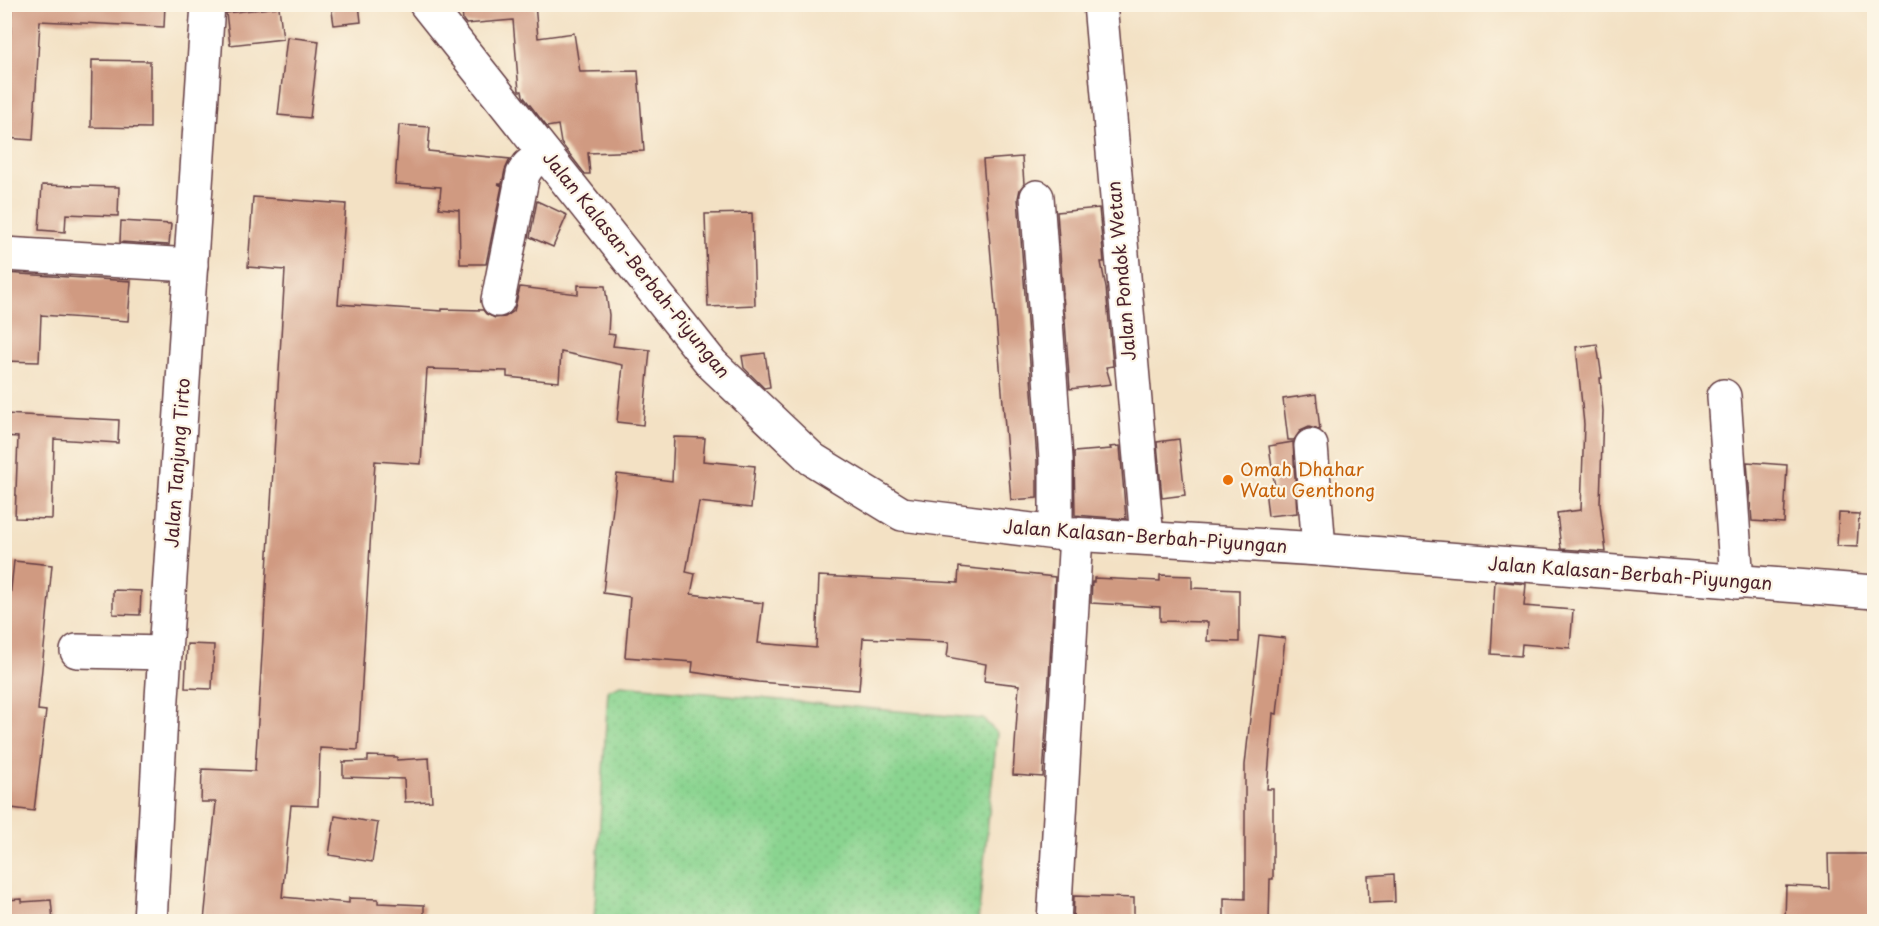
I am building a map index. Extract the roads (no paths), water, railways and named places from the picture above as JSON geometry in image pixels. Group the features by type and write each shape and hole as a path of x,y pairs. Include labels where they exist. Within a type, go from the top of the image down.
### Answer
{"street":[{"name":"Jalan Tanjung Tirto","path":"150,921 165,653 208,4"},
{"name":"Jalan Kalasan-Berbah-Piyungan","path":"426,4 712,364 812,459 902,513 1066,534 1319,549 1875,592"},
{"name":"Jalan Pondok Wetan","path":"1100,4 1146,538"},
{"path":"498,300 523,174 528,166 544,153"},
{"path":"1037,197 1056,459 1066,534 1054,921"},
{"path":"4,254 191,265"},
{"path":"1724,396 1737,582"},
{"path":"1311,446 1319,549"},
{"path":"77,651 165,653"}],"place":[{"name":"Omah Dhahar Watu Genthong","path":"1228,480"}]}
